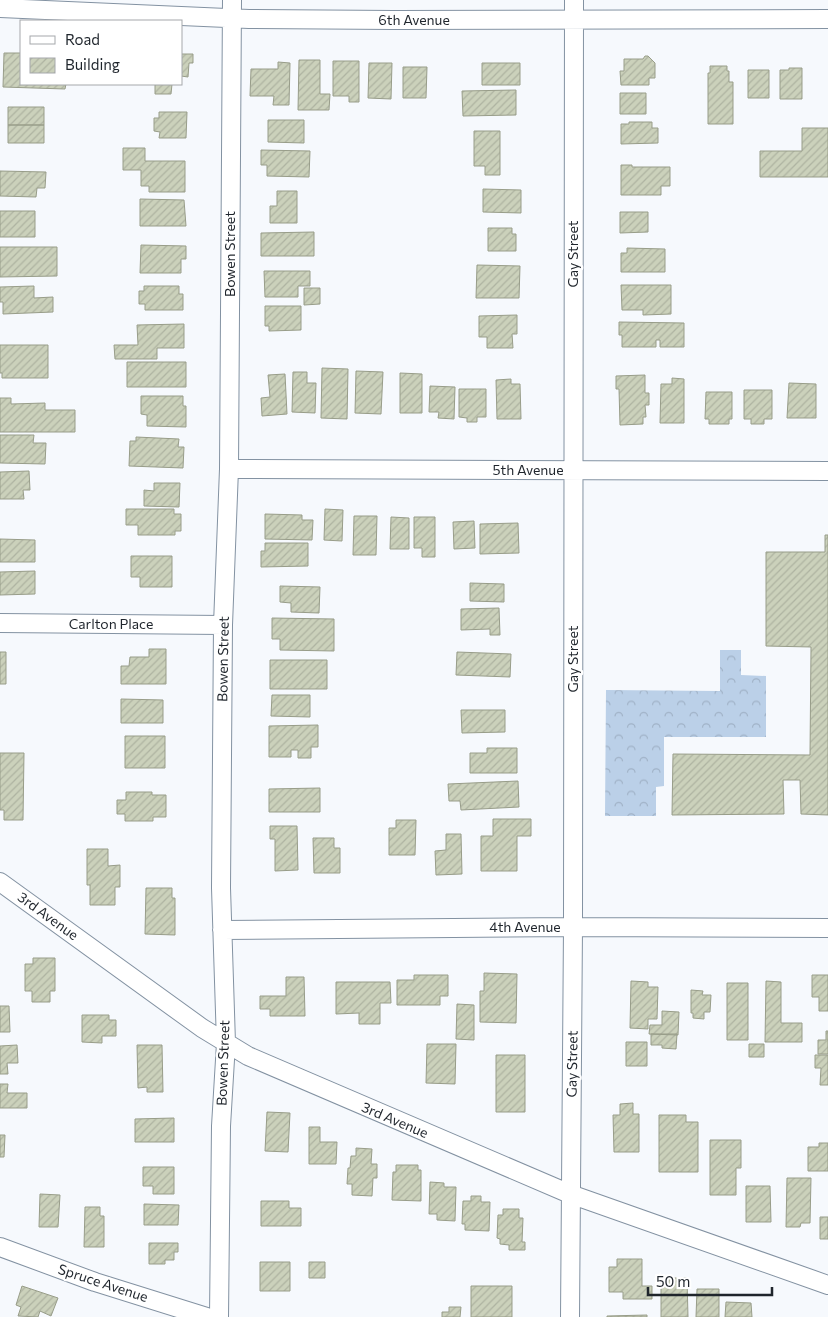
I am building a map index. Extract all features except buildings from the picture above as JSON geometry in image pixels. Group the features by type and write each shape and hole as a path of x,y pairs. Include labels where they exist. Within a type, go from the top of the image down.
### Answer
{"street":[{"name":"Bowen Street","path":"219,1317 221,1126 226,1043 221,878 223,625 228,469 232,0"},
{"name":"Gay Street","path":"570,1317 573,927 574,0"},
{"name":"6th Avenue","path":"0,8 232,18 828,19"},
{"name":"5th Avenue","path":"228,469 828,470"},
{"name":"Carlton Place","path":"0,623 223,625"},
{"name":"3rd Avenue","path":"0,882 202,1028 248,1056 570,1194 828,1285"},
{"name":"4th Avenue","path":"222,930 573,927 828,928"},
{"name":"Spruce Avenue","path":"0,1247 95,1282 207,1317"}],"green space":[{"path":"720,650 741,650 741,675 766,676 766,737 664,737 664,786 656,787 656,816 605,816 606,690 720,691"}]}
